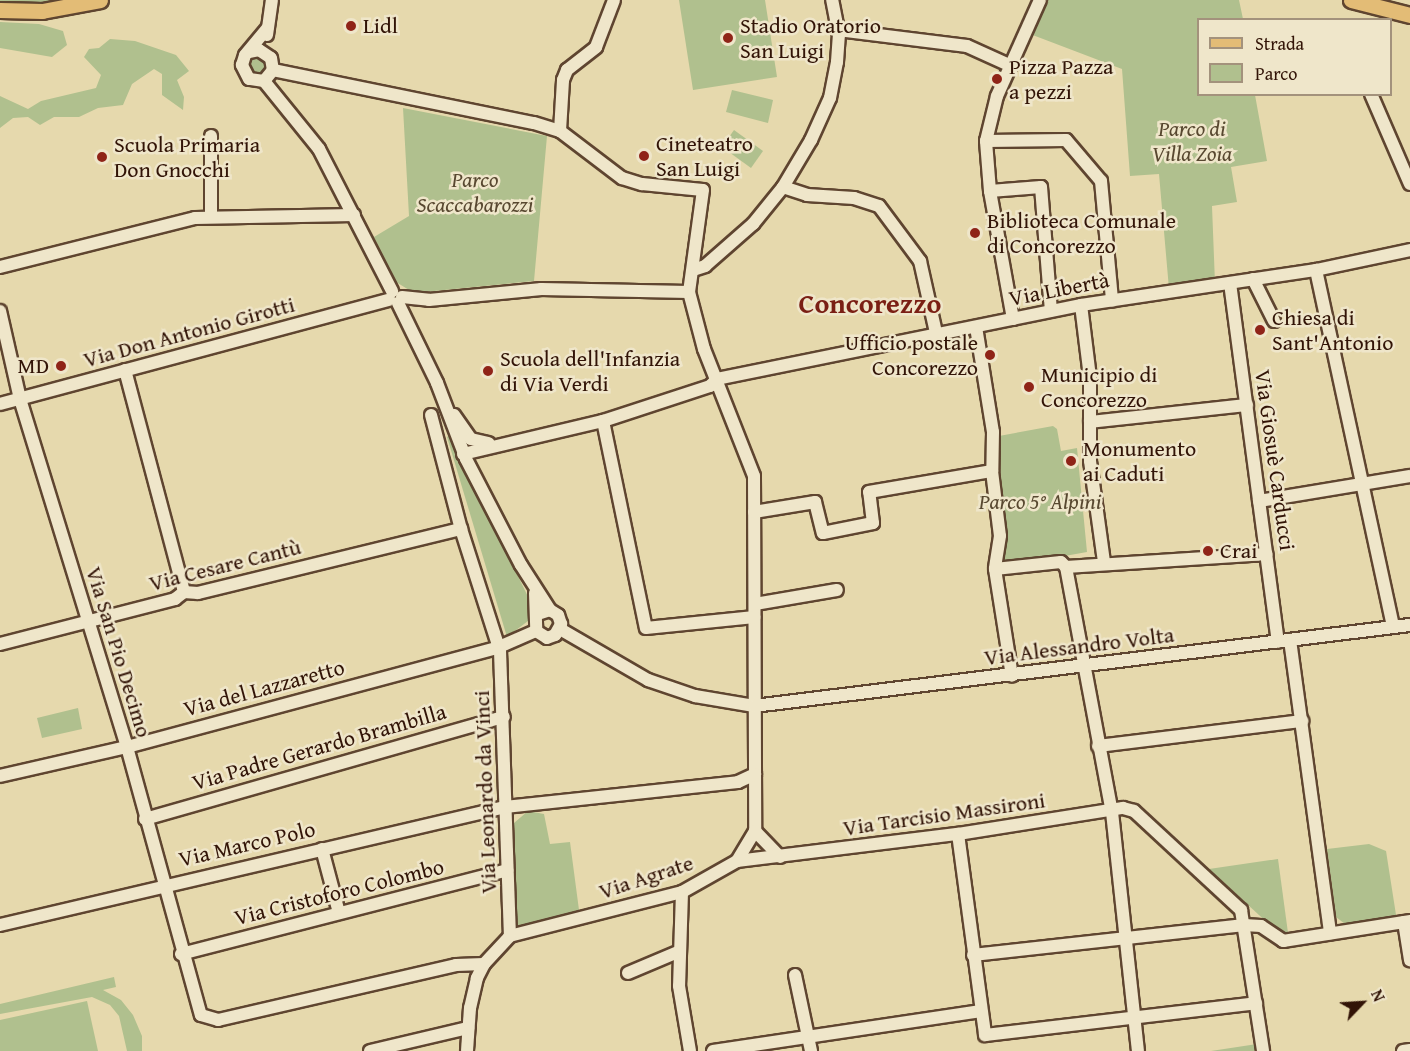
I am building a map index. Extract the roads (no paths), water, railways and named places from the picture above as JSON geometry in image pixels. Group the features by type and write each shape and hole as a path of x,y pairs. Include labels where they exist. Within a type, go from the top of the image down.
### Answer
{"main road":[{"path":"0,10 42,11 100,0"},
{"path":"1351,0 1409,14"}],"street":[{"path":"272,0 269,54 273,70"},
{"path":"279,0 269,26 242,65 245,75 253,81 264,81 314,140 395,297 442,395 464,454 535,589 544,612"},
{"path":"560,131 562,80 567,70 596,47 614,0"},
{"path":"693,270 705,266 753,224 783,187 830,98 838,30 832,0"},
{"path":"1013,319 990,190 986,141 990,116 1040,0"},
{"path":"838,30 957,44 1011,66"},
{"path":"249,52 259,50 269,54"},
{"path":"273,70 560,131 622,177 642,184 703,190 689,292 704,349 750,462 754,512 755,831 780,857"},
{"path":"264,81 273,70"},
{"path":"1372,96 1410,184"},
{"path":"211,136 211,217"},
{"path":"986,141 1066,140 1101,181 1112,300"},
{"path":"783,187 807,195 854,198 879,207 920,261 937,337"},
{"path":"990,190 1041,187 1051,311"},
{"path":"0,267 187,219 354,215"},
{"name":"Via Libertà","path":"502,442 603,420 710,386 717,380 937,337 1081,305 1316,270 1410,250"},
{"path":"1316,270 1393,627"},
{"path":"1252,279 1274,321"},
{"name":"Via Giosuè Carducci","path":"1230,283 1267,554 1302,721 1330,933"},
{"path":"395,297 429,300 540,289 689,292"},
{"name":"Via Don Antonio Girotti","path":"0,404 395,297"},
{"path":"1081,305 1090,377 1090,461 1104,562"},
{"name":"Via San Pio Decimo","path":"0,311 20,399 127,747 181,954 196,1007 201,1015 218,1020 456,965 484,964"},
{"path":"976,327 990,405 992,471 1000,536 995,569 1012,676"},
{"path":"125,370 184,592"},
{"path":"442,395 473,440 502,442"},
{"path":"1090,422 1246,405"},
{"name":"Via Leonardo da Vinci","path":"431,415 461,529 499,647 504,717 510,936"},
{"path":"603,420 646,628 754,611 837,590"},
{"path":"464,454 502,442"},
{"path":"754,512 815,502 823,533 873,523 869,492 992,471"},
{"path":"1259,501 1410,476"},
{"name":"Via Cesare Cantù","path":"0,644 175,599 184,592 198,593 461,529"},
{"path":"1066,567 1104,562 1200,561 1267,554"},
{"path":"995,569 1061,562 1066,567 1082,667 1112,812 1124,939 1138,1051"},
{"path":"544,612 558,615 560,628 547,638 536,631 534,622 544,612"},
{"name":"Via Alessandro Volta","path":"560,628 648,680 695,696 754,706 1012,676 1410,625"},
{"name":"Via del Lazzaretto","path":"0,776 127,747 499,647 536,631"},
{"name":"Via Padre Gerardo Brambilla","path":"145,819 504,717"},
{"path":"1098,746 1302,721"},
{"name":"Via Marco Polo","path":"0,925 163,885 505,807 738,782 755,774"},
{"path":"738,782 751,791 755,800"},
{"name":"Via Tarcisio Massironi","path":"737,861 958,834 1112,812 1123,808 1134,811 1240,909 1244,925"},
{"name":"Via Agrate","path":"510,936 682,892 737,861 755,831"},
{"path":"958,834 972,955 985,1035 1256,1003"},
{"path":"322,849 339,913"},
{"name":"Via Cristoforo Colombo","path":"181,954 507,870"},
{"path":"682,892 679,986 690,1051"},
{"path":"972,955 1244,925 1261,926 1283,941 1407,922 1410,962"},
{"path":"1244,925 1263,1051"},
{"path":"467,1051 473,993 484,964 510,936"},
{"path":"628,973 680,951"},
{"path":"795,975 811,1051"},
{"path":"713,1051 808,1035 981,1011"},
{"path":"370,1051 468,1028"},
{"path":"1403,1051 1410,1050"}],"place":[{"name":"Lidl","path":"351,26"},
{"name":"Stadio Oratorio San Luigi","path":"728,38"},
{"name":"Pizza Pazza a pezzi","path":"997,79"},
{"name":"Cineteatro San Luigi","path":"644,156"},
{"name":"Scuola Primaria Don Gnocchi","path":"102,157"},
{"name":"Biblioteca Comunale di Concorezzo","path":"975,233"},
{"name":"Chiesa di Sant'Antonio","path":"1260,330"},
{"name":"Ufficio postale Concorezzo","path":"990,355"},
{"name":"MD","path":"61,366"},
{"name":"Scuola dell'Infanzia di Via Verdi","path":"488,371"},
{"name":"Municipio di Concorezzo","path":"1029,387"},
{"name":"Monumento ai Caduti","path":"1071,461"},
{"name":"Crai","path":"1208,551"}],"district":[{"name":"Concorezzo","path":"870,303"}],"park label":[{"name":"Parco di Villa Zoia","path":"1192,140"},
{"name":"Parco Scaccabarozzi","path":"475,192"},
{"name":"Parco 5° Alpini","path":"1040,502"}]}
